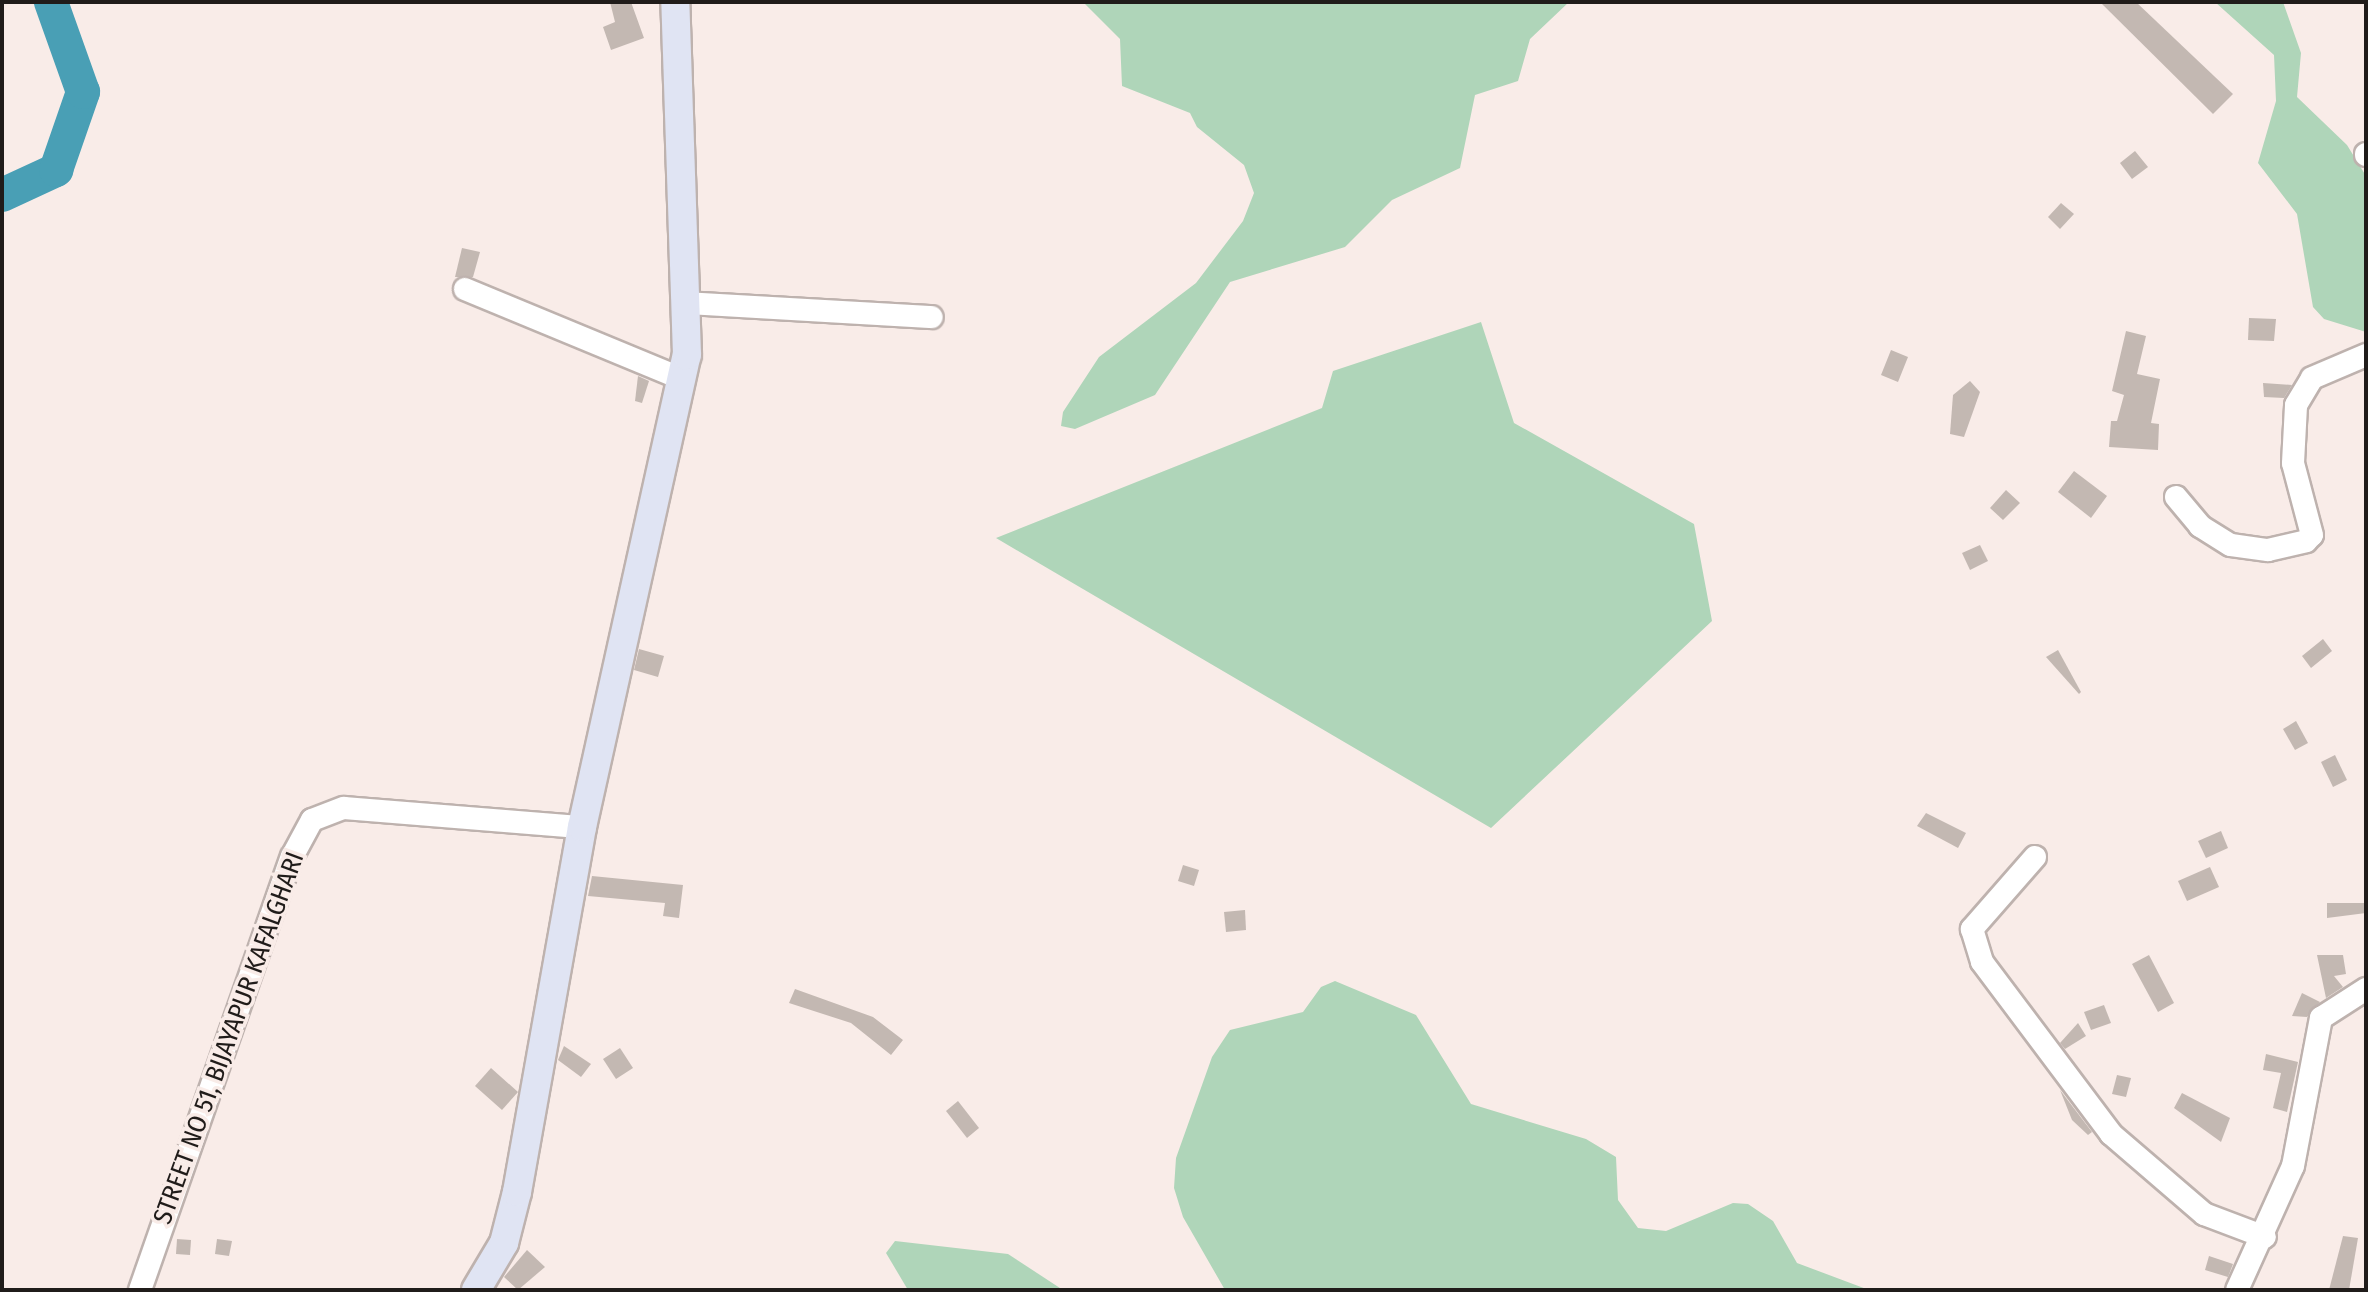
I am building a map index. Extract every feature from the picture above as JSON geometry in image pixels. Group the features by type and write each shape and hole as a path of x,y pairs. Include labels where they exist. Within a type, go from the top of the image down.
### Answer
{"main road":[{"path":"476,1290 504,1243 517,1192 582,827 682,379 686,303 675,2"}],"street":[{"path":"465,289 682,379"},
{"path":"686,303 932,317"},
{"path":"2176,497 2200,526 2231,545 2268,550 2306,541 2312,535 2293,463 2296,405 2312,378 2366,355"},
{"name":"STREET NO 51, BIJAYAPUR KAFALGHARI","path":"140,1290 292,857 312,820 344,808 582,827"},
{"path":"2035,857 1972,929 1982,962 2111,1134 2204,1214 2265,1237"},
{"path":"2237,1290 2265,1237 2293,1166 2321,1018 2366,989"}],"green space":[{"path":"1083,2 1569,2 1530,39 1518,81 1475,95 1460,168 1392,200 1345,247 1230,282 1155,395 1075,429 1061,426 1063,412 1099,357 1196,283 1243,221 1254,193 1244,165 1197,127 1190,113 1122,86 1120,39"},
{"path":"2215,2 2283,2 2301,53 2297,97 2347,145 2366,176 2366,332 2324,319 2313,307 2297,214 2258,163 2276,101 2274,55"},
{"path":"1481,322 1514,423 1694,524 1712,621 1491,828 996,538 1322,408 1333,371"},
{"path":"1335,981 1416,1015 1471,1104 1586,1139 1616,1157 1618,1200 1638,1228 1666,1231 1733,1203 1748,1204 1773,1221 1797,1263 1869,1290 1225,1290 1183,1217 1174,1188 1176,1158 1212,1057 1230,1030 1303,1012 1321,987"},
{"path":"895,1241 1008,1254 1063,1290 908,1290 886,1253"}],"building":[{"path":"610,2 631,2 644,38 611,50 603,27 615,22"},
{"path":"2100,2 2136,2 2233,94 2213,114"},
{"path":"2135,151 2148,167 2132,179 2120,163"},
{"path":"2061,203 2074,214 2060,229 2048,217"},
{"path":"462,248 480,252 473,277 455,277"},
{"path":"2249,318 2276,319 2274,341 2248,340"},
{"path":"2126,331 2146,336 2137,374 2160,379 2151,423 2159,424 2158,450 2109,447 2111,421 2117,421 2124,395 2112,391"},
{"path":"1891,350 1908,357 1898,382 1881,375"},
{"path":"638,376 649,381 642,403 635,401"},
{"path":"1970,381 1980,392 1964,437 1950,434 1953,395"},
{"path":"2263,383 2292,385 2284,398 2264,397"},
{"path":"2074,471 2107,496 2091,518 2058,492"},
{"path":"2006,490 2020,503 2003,520 1990,508"},
{"path":"1980,545 1988,561 1970,570 1962,553"},
{"path":"2323,639 2332,651 2311,668 2302,656"},
{"path":"639,649 664,656 658,677 634,670"},
{"path":"2058,650 2081,692 2079,694 2046,657"},
{"path":"2296,721 2308,743 2295,750 2283,729"},
{"path":"2335,755 2347,780 2333,787 2321,762"},
{"path":"1926,813 1966,833 1958,848 1917,826"},
{"path":"2221,831 2228,848 2206,858 2198,841"},
{"path":"1183,865 1199,870 1194,886 1178,881"},
{"path":"2210,867 2219,887 2187,901 2178,881"},
{"path":"592,876 683,885 679,918 663,916 665,903 588,896"},
{"path":"2327,903 2366,903 2366,913 2327,918"},
{"path":"1245,910 1246,930 1226,932 1224,912"},
{"path":"2149,955 2174,1003 2158,1012 2132,964"},
{"path":"2317,955 2343,955 2346,974 2334,976 2343,987 2326,998"},
{"path":"795,989 873,1017 903,1040 891,1055 851,1023 789,1003"},
{"path":"2302,993 2320,1002 2307,1017 2292,1016"},
{"path":"2104,1005 2111,1023 2091,1030 2084,1012"},
{"path":"2078,1023 2086,1036 2065,1049 2060,1043"},
{"path":"564,1046 591,1064 581,1077 558,1060"},
{"path":"620,1048 633,1068 616,1079 603,1059"},
{"path":"2266,1054 2298,1062 2287,1112 2273,1108 2281,1073 2263,1070"},
{"path":"491,1068 518,1092 502,1110 475,1086"},
{"path":"2117,1075 2131,1078 2126,1097 2112,1094"},
{"path":"2060,1090 2092,1132 2088,1135 2072,1120"},
{"path":"2182,1093 2230,1118 2221,1142 2174,1108"},
{"path":"958,1101 979,1128 967,1138 946,1111"},
{"path":"2343,1236 2358,1238 2349,1290 2329,1290"},
{"path":"177,1239 191,1240 190,1255 176,1254"},
{"path":"217,1239 232,1241 229,1256 215,1254"},
{"path":"527,1250 545,1267 518,1290 504,1277"},
{"path":"2209,1256 2233,1264 2228,1277 2205,1270"}],"waterway":[{"path":"2,195 56,170 83,92 51,2"}]}
